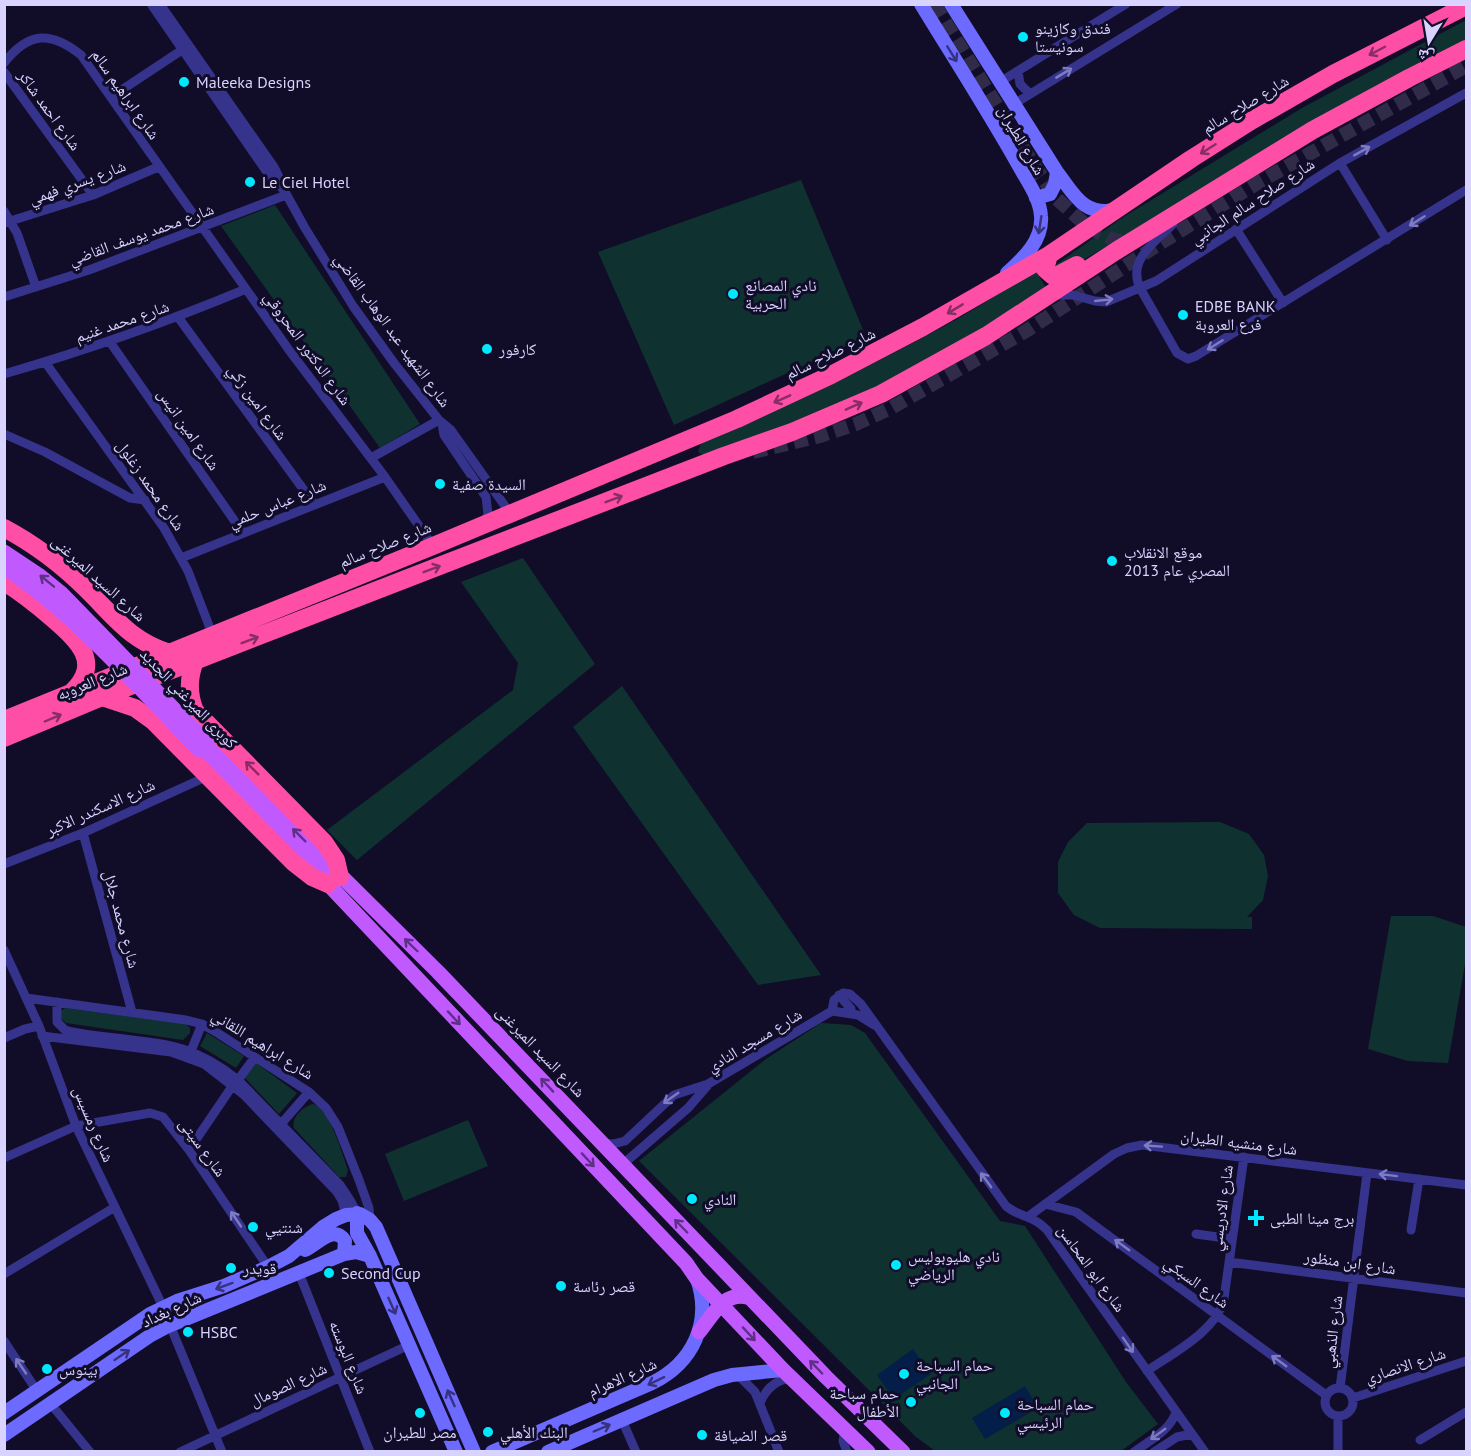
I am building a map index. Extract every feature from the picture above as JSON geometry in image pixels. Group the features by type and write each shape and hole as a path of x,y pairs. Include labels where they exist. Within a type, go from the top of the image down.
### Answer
{"highway":[{"name":"شارع صلاح سالم","path":"170,653 680,443 855,364 1049,255 1251,122 1333,74 1467,6"},
{"path":"195,661 792,432 881,394 966,349 1116,251 1313,130 1467,49"},
{"path":"1049,255 1045,269 1050,275 1055,276 1092,257 1116,251"},
{"path":"680,443 691,469"},
{"name":"شارع السيد الميرغنى","path":"4,528 59,564 136,638 170,653"},
{"path":"4,582 33,602 80,644 89,647 104,644 113,632 113,618"},
{"path":"72,692 78,687 85,673 86,658 80,644"},
{"name":"شارع العروبه","path":"4,720 170,653"},
{"name":"شارع العروبه","path":"4,738 195,661"},
{"name":"شارع السيد الميرغنى","path":"102,697 135,708 153,721 294,863 312,877 340,886 340,869 334,855 324,842 195,711 189,688 195,661"},
{"path":"171,739 182,723 201,717"}],"main road":[{"name":"شارع الطيران","path":"921,4 1007,144 1036,198 1042,217 1036,240 1023,258 990,287"},
{"name":"شارع الطيران","path":"951,4 1075,197 1086,207 1100,211 1115,210"},
{"path":"1036,198 1050,194 1057,172"},
{"name":"كوبرى الميرغني الجديد","path":"4,552 40,576 81,612 340,886"},
{"name":"كوبرى الميرغني الجديد","path":"4,567 39,591 73,620 340,886"},
{"name":"شارع السيد الميرغنى","path":"340,886 447,982 834,1386 903,1452"},
{"name":"شارع السيد الميرغنى","path":"340,886 697,1279 787,1374 868,1452"},
{"path":"351,1214 373,1224"},
{"path":"351,1214 357,1233 370,1256 456,1452"},
{"name":"شارع بغداد","path":"4,1413 146,1316 163,1307 268,1267 296,1250 323,1227 351,1214"},
{"path":"357,1233 373,1224"},
{"name":"شارع ابراهيم اللقاني","path":"373,1224 474,1452"},
{"path":"296,1250 308,1249 335,1234 341,1236 345,1241 344,1254"},
{"name":"شارع بغداد","path":"4,1435 151,1335 170,1325 344,1254 356,1252 370,1256"},
{"path":"697,1279 707,1279 712,1275 716,1267 715,1261"},
{"name":"شارع الاهرام","path":"492,1452 662,1378 683,1362 693,1348 699,1332 703,1305 697,1279"},
{"path":"699,1332 721,1304 734,1296 750,1298"},
{"path":"551,1451 714,1380 738,1375 787,1374"}],"street":[{"name":"شارع الشهيد عبد الوهاب القاضي","path":"151,4 271,178 285,192"},
{"name":"شارع الشهيد عبد الوهاب القاضي","path":"160,4 274,167 285,192 353,306 394,363 441,422 451,430 510,513"},
{"path":"1000,82 1126,4"},
{"path":"1014,104 1177,4"},
{"name":"شارع ابراهيم سالم","path":"4,63 14,51 31,40 52,38 62,41 81,55 158,167"},
{"path":"111,97 182,50"},
{"path":"1018,71 1020,84 1030,94"},
{"name":"شارع احمد شاكر","path":"4,72 93,195"},
{"name":"شارع صلاح سالم الجانبي","path":"1047,296 1073,295 1106,302 1140,288 1166,275 1340,163 1467,93"},
{"path":"1340,163 1387,240"},
{"name":"شارع يسري فهمي","path":"8,222 93,195 158,167"},
{"name":"شارع الدكتور المحروقي","path":"158,167 433,546"},
{"path":"1188,208 1141,256 1136,273 1140,288 1177,353 1188,359 1196,357 1467,190"},
{"name":"شارع محمد يوسف القاضي","path":"4,297 89,270 202,227 285,192"},
{"path":"4,211 36,287"},
{"path":"1236,228 1283,303"},
{"name":"شارع محمد غنيم","path":"4,374 110,342 246,289"},
{"name":"شارع امين زكي","path":"178,317 314,504"},
{"name":"شارع امين انيس","path":"110,342 243,533"},
{"name":"شارع محمد زغلول","path":"45,362 145,500 181,558 213,636"},
{"name":"شارع الشهيد عبد الوهاب القاضي","path":"441,422 444,435 486,497 488,514 484,524"},
{"path":"371,458 441,422"},
{"path":"4,434 45,452 130,498 145,500"},
{"name":"شارع عباس حلمي","path":"181,558 385,477"},
{"name":"شارع الاسكندر الاكبر","path":"4,864 83,833 208,776"},
{"name":"شارع محمد جلال","path":"83,833 132,1012"},
{"name":"شارع رمسيس","path":"4,950 40,1031 76,1126 163,1307"},
{"path":"832,1011 834,1000 840,994 847,993 858,1001 849,1011 840,994"},
{"name":"شارع ابراهيم اللقاني","path":"26,998 202,1024 309,1092 323,1105 336,1123 359,1180 373,1224"},
{"name":"شارع ابو المحاسن","path":"858,1001 1006,1206 1017,1213 1029,1216 1047,1230 1205,1452"},
{"path":"57,1002 57,1022 69,1031 169,1045 192,1051 217,1065 337,1192 351,1214"},
{"name":"شارع مسجد النادي","path":"600,1142 621,1143 670,1098 683,1091 708,1084 832,1011"},
{"name":"شارع ابو المحاسن","path":"832,1011 849,1011 879,1029"},
{"path":"192,1051 202,1024"},
{"path":"4,1038 25,1029 178,1053 204,1064 235,1083 281,1124 342,1188 351,1214"},
{"path":"189,1150 255,1057"},
{"path":"622,1165 688,1108 708,1084"},
{"path":"281,1124 309,1092"},
{"name":"شارع سيتى","path":"76,1126 156,1113 165,1119 189,1150 268,1267"},
{"path":"4,1158 76,1126"},
{"name":"شارع منشيه الطيران","path":"1029,1216 1114,1154 1135,1146 1156,1146 1467,1185"},
{"name":"شارع الادريسي","path":"1218,1316 1223,1302 1244,1157"},
{"name":"شارع الذهبي","path":"1340,1388 1367,1173"},
{"path":"1411,1230 1419,1179"},
{"path":"342,1188 359,1180"},
{"name":"شارع السبكي","path":"1045,1204 1076,1212 1326,1395"},
{"path":"4,1275 115,1208"},
{"path":"1196,1234 1232,1239"},
{"name":"شارع ابن منظور","path":"1229,1262 1467,1293"},
{"name":"شارع البوسته","path":"299,1273 370,1452"},
{"path":"1147,1371 1208,1328 1218,1316"},
{"path":"170,1325 222,1452"},
{"path":"4,1341 37,1390"},
{"name":"شارع الصومال","path":"180,1452 409,1345"},
{"name":"شارع الانصاري","path":"1353,1398 1467,1361"},
{"path":"760,1402 769,1387 787,1374"},
{"path":"738,1375 751,1387 760,1402 779,1452"},
{"path":"1340,1388 1349,1392 1353,1398 1353,1406 1348,1413 1338,1416 1330,1413 1325,1407 1326,1395 1333,1389 1340,1388"},
{"path":"50,1403 90,1452"},
{"path":"1134,1452 1166,1429 1176,1412"},
{"path":"1420,1440 1467,1412"},
{"path":"1338,1416 1338,1452"},
{"path":"622,1420 636,1452"},
{"path":"845,1431 843,1442 847,1452"},
{"path":"1154,1452 1177,1437 1192,1434"}],"green space":[{"path":"1466,20 1466,44 1060,273 1054,266 1122,218 1302,108"},
{"name":"نادي المصانع الحربية","path":"801,180 866,337 674,425 598,252"},
{"path":"275,205 420,424 380,448 221,226"},
{"path":"1036,271 1046,288 901,376 841,407 784,430 706,457 698,452 701,443 897,351 961,317"},
{"path":"523,558 595,664 357,860 327,830 513,690 518,663 461,582"},
{"path":"622,686 821,975 758,985 573,727"},
{"path":"1220,822 1249,834 1264,855 1268,876 1263,900 1247,917 1252,917 1252,929 1100,928 1074,915 1058,893 1058,862 1068,842 1087,823"},
{"path":"1391,916 1433,916 1466,927 1466,958 1448,1063 1408,1061 1368,1049"},
{"path":"65,1008 186,1024 190,1028 190,1033 183,1040 66,1023 60,1018 61,1011"},
{"name":"نادي هليوبوليس الرياضي","path":"821,1023 851,1025 865,1033 1000,1221 1025,1226 1126,1382 1158,1424 1121,1451 935,1451 915,1436 639,1161 766,1059"},
{"path":"207,1033 244,1056 236,1068 200,1046"},
{"path":"256,1063 297,1093 279,1114 244,1077"},
{"path":"313,1104 325,1114 335,1132 348,1170 346,1177 339,1177 294,1128 294,1120 298,1113"},
{"path":"468,1120 488,1166 404,1201 385,1154"}],"water":[{"name":"حمام السباحة الجانبي","path":"913,1349 931,1374 894,1399 877,1375"},
{"name":"حمام السباحة الرئيسي","path":"1025,1386 1038,1408 985,1439 972,1418"}],"tunnel":[{"path":"934,4 1057,199 1088,227 1112,239 1134,244"},
{"path":"753,452 820,436 856,424 891,408 1026,331 1259,182 1466,66"}],"place":[{"name":"فندق وكازينو سونيستا","path":"1023,37"},
{"name":"Maleeka Designs","path":"184,82"},
{"name":"Le Ciel Hotel","path":"250,182"},
{"name":"نادي المصانع الحربية","path":"733,294"},
{"name":"EDBE BANK فرع العروبة","path":"1183,315"},
{"name":"كارفور","path":"487,349"},
{"name":"السيدة صفية","path":"440,484"},
{"name":"موقع الانقلاب المصري عام 2013","path":"1112,561"},
{"name":"النادي","path":"692,1199"},
{"name":"برج مينا الطبى","path":"1256,1218"},
{"name":"شنتيي","path":"253,1227"},
{"name":"نادي هليوبوليس الرياضي","path":"896,1265"},
{"name":"قويدر","path":"231,1268"},
{"name":"Second Cup","path":"329,1273"},
{"name":"قصر رئاسة","path":"561,1286"},
{"name":"HSBC","path":"188,1332"},
{"name":"بينوس","path":"47,1369"},
{"name":"حمام السباحة الجانبي","path":"904,1374"},
{"name":"حمام سباحة الأطفال","path":"911,1402"},
{"name":"مصر للطيران","path":"420,1413"},
{"name":"حمام السباحة الرئيسي","path":"1005,1413"},
{"name":"البنك الأهلي","path":"488,1432"},
{"name":"قصر الضيافة","path":"702,1435"}]}
